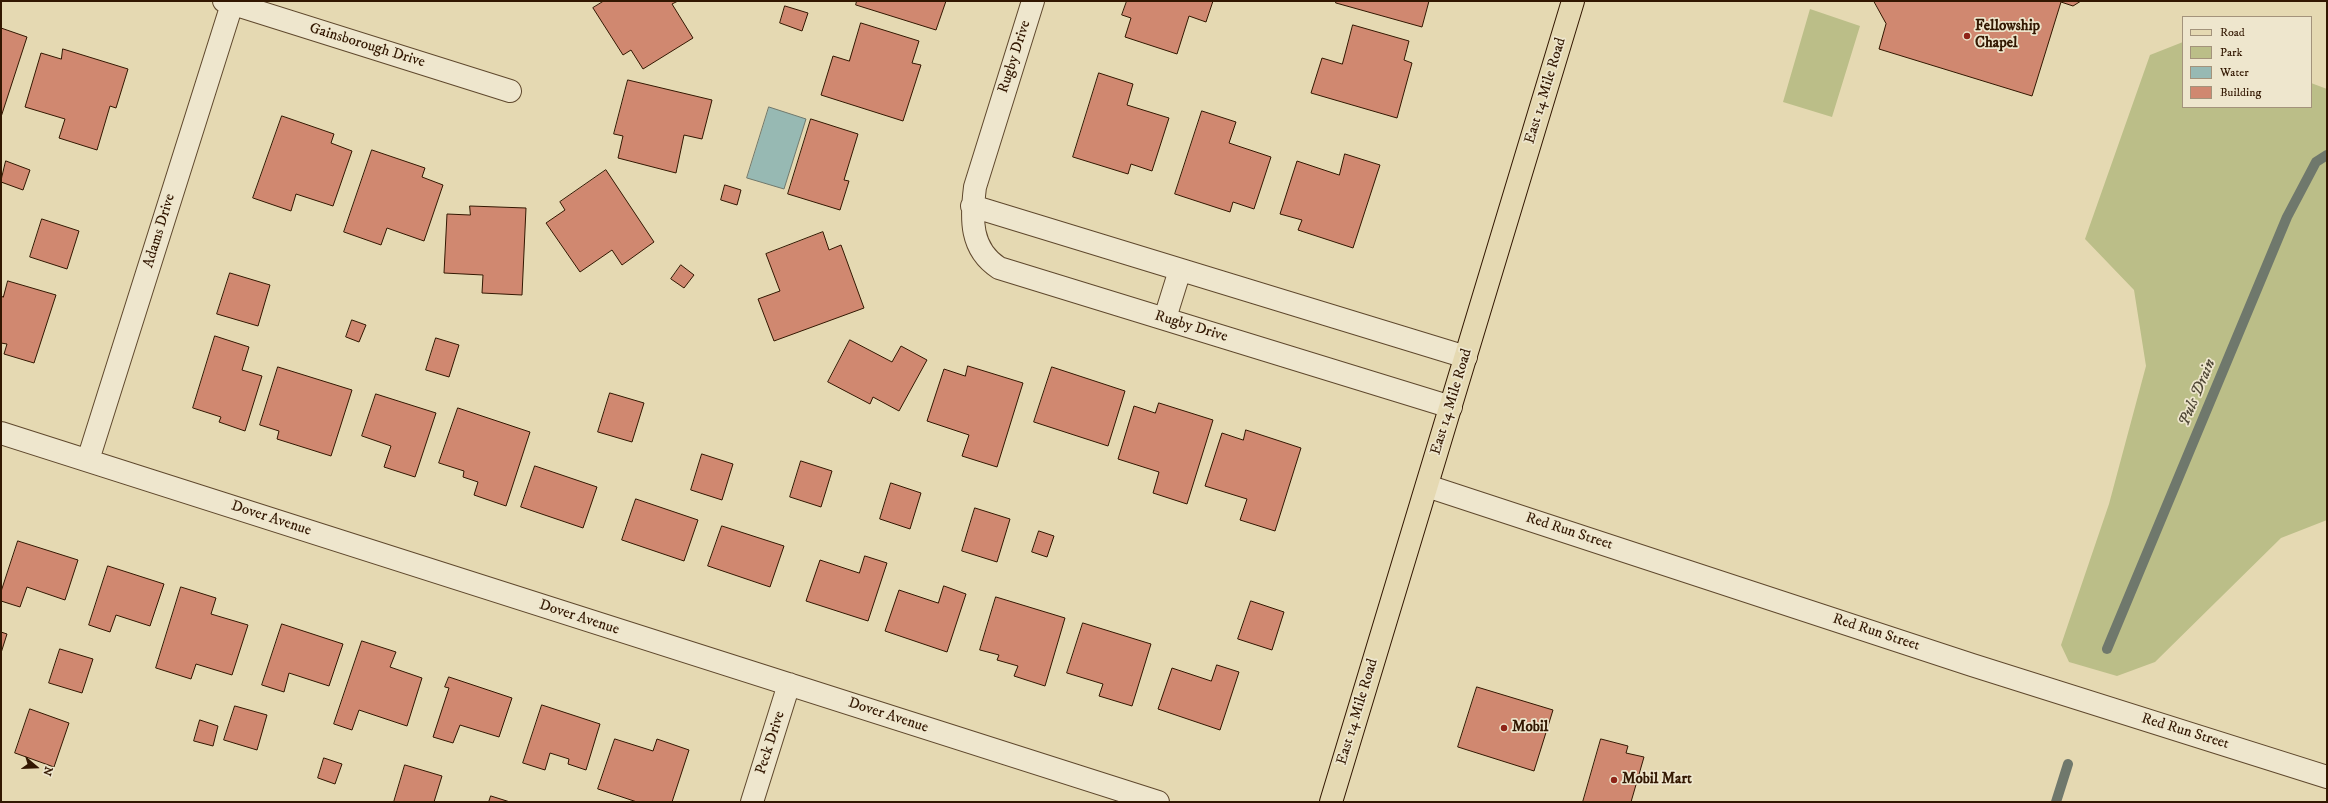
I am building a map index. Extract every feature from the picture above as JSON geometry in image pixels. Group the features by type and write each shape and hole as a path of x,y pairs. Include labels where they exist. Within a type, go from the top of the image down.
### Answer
{"main road":[{"name":"East 14 Mile Road","path":"1331,802 1573,1"}],"street":[{"name":"Rugby Drive","path":"1033,1 979,170 972,206 974,230 979,248 988,260 999,268 1451,407"},
{"name":"Gainsborough Drive","path":"230,2 510,91"},
{"name":"Adams Drive","path":"88,460 230,2"},
{"path":"972,206 1466,357"},
{"path":"1165,318 1180,270"},
{"name":"Dover Avenue","path":"1,433 1158,802"},
{"name":"Red Run Street","path":"1427,486 1972,665 2327,777"},
{"name":"Peck Drive","path":"752,802 790,684"}],"green space":[{"path":"1810,9 1860,26 1832,117 1783,102"},
{"path":"2182,42 2182,108 2312,108 2312,83 2327,89 2327,520 2281,538 2155,662 2117,676 2069,662 2061,645 2109,504 2146,366 2134,290 2085,239 2150,55"}],"water":[{"path":"769,107 806,119 784,189 747,178"}],"building":[{"path":"604,1 678,1 672,4 693,38 643,69 631,50 623,55 593,8"},
{"path":"857,1 946,1 936,30 856,5"},
{"path":"1127,1 1213,1 1206,22 1189,16 1177,54 1125,37 1131,18 1122,15"},
{"path":"1336,1 1429,1 1422,27 1336,3"},
{"name":"Fellowship Chapel","path":"1874,1 2081,1 2073,6 2061,2 2032,96 1879,49 1886,24"},
{"path":"785,6 808,13 802,31 780,23"},
{"path":"861,23 919,41 912,63 921,65 903,121 821,95 833,56 849,61"},
{"path":"1353,25 1409,41 1404,60 1412,63 1397,118 1311,93 1322,58 1342,64"},
{"path":"1,28 27,37 1,117"},
{"path":"63,49 128,69 116,108 110,106 97,150 59,138 65,119 25,107 41,53 61,59"},
{"path":"1099,73 1133,84 1127,105 1169,118 1152,171 1131,164 1128,174 1073,157"},
{"path":"628,80 712,100 702,139 684,135 676,173 618,158 623,136 614,134"},
{"path":"1202,111 1236,122 1229,143 1271,157 1254,209 1233,202 1230,212 1175,194"},
{"path":"282,116 334,134 331,143 352,151 333,206 296,194 291,211 253,198"},
{"path":"811,119 858,134 844,180 849,181 840,210 788,194"},
{"path":"372,150 425,168 422,177 443,185 424,241 387,228 381,245 344,232"},
{"path":"1345,154 1380,165 1353,248 1298,230 1302,220 1280,214 1297,161 1339,175"},
{"path":"6,161 30,170 23,190 1,182"},
{"path":"606,170 654,242 622,265 612,250 580,272 546,223 565,210 560,202"},
{"path":"725,185 741,190 737,205 721,200"},
{"path":"470,206 526,208 522,295 482,293 483,275 444,273 447,214 470,215"},
{"path":"42,219 79,231 67,269 30,257"},
{"path":"823,232 829,250 841,245 864,308 774,341 758,299 780,291 766,254"},
{"path":"681,265 694,275 684,288 671,279"},
{"path":"230,273 270,285 258,326 217,314"},
{"path":"8,281 56,295 34,363 4,354 7,344 1,343 1,296 3,297"},
{"path":"352,320 366,325 359,342 346,337"},
{"path":"215,336 249,347 242,370 262,376 245,431 219,422 221,417 193,408"},
{"path":"436,338 459,345 449,377 426,370"},
{"path":"850,340 892,362 901,346 927,360 899,411 873,397 870,404 828,382"},
{"path":"968,366 1023,383 997,467 962,456 969,435 927,421 944,369 965,376"},
{"path":"278,367 352,390 331,456 277,439 279,431 260,425"},
{"path":"1052,367 1125,391 1108,446 1034,422"},
{"path":"610,393 644,403 632,442 598,432"},
{"path":"376,394 436,413 415,477 384,467 391,446 362,436"},
{"path":"1159,403 1213,420 1187,504 1153,493 1159,472 1118,459 1134,406 1155,413"},
{"path":"458,408 530,432 506,506 474,495 478,482 463,477 464,471 439,463"},
{"path":"1246,430 1301,448 1275,531 1240,520 1247,499 1205,486 1222,433 1243,440"},
{"path":"702,454 733,464 722,500 691,490"},
{"path":"801,461 832,471 821,507 790,497"},
{"path":"535,466 597,487 583,528 521,507"},
{"path":"891,483 921,493 910,529 880,519"},
{"path":"636,499 698,520 684,561 622,540"},
{"path":"975,508 1010,519 997,562 962,551"},
{"path":"722,526 784,546 770,587 708,566"},
{"path":"1039,531 1054,536 1047,557 1032,552"},
{"path":"18,541 78,560 65,600 27,587 20,607 1,601 1,592"},
{"path":"865,556 887,563 868,621 806,601 820,560 859,573"},
{"path":"108,566 164,584 150,626 116,615 110,632 89,625"},
{"path":"944,586 966,594 947,652 885,631 899,590 938,603"},
{"path":"181,587 216,598 211,614 248,625 232,675 196,664 191,679 156,668"},
{"path":"996,597 1065,618 1045,686 1014,676 1018,666 997,660 999,655 980,650"},
{"path":"1251,601 1284,612 1272,650 1238,639"},
{"path":"1083,623 1151,644 1132,706 1099,696 1103,684 1067,673"},
{"path":"282,624 343,644 329,686 289,673 284,692 262,685"},
{"path":"1,632 7,634 1,653"},
{"path":"362,641 396,652 390,667 422,678 407,726 359,710 352,730 334,724"},
{"path":"60,649 93,659 82,693 49,683"},
{"path":"1217,665 1239,672 1220,730 1158,709 1172,668 1211,681"},
{"path":"449,677 512,698 499,737 460,725 453,743 433,737 449,688 445,687"},
{"path":"1477,687 1553,710 1534,771 1458,747"},
{"path":"542,705 600,724 586,770 568,764 569,759 550,753 545,770 523,763"},
{"path":"235,706 267,715 257,750 224,740"},
{"path":"30,709 69,723 54,767 15,753"},
{"path":"200,720 218,726 213,746 194,741"},
{"path":"615,739 653,751 657,739 689,750 672,802 637,802 598,789"},
{"name":"Mobil Mart","path":"1601,739 1628,746 1626,753 1644,757 1631,802 1583,802"},
{"path":"324,758 342,764 335,784 318,778"},
{"path":"405,765 442,776 434,802 394,802"},
{"path":"491,796 510,802 489,802"}],"waterway":[{"name":"Puls Drain","path":"2107,649 2287,217 2316,162 2327,155"},
{"name":"Puls Drain","path":"2056,802 2068,764"}],"place":[{"name":"Fellowship Chapel","path":"1967,36"},
{"name":"Mobil","path":"1504,728"},
{"name":"Mobil Mart","path":"1614,780"}]}
